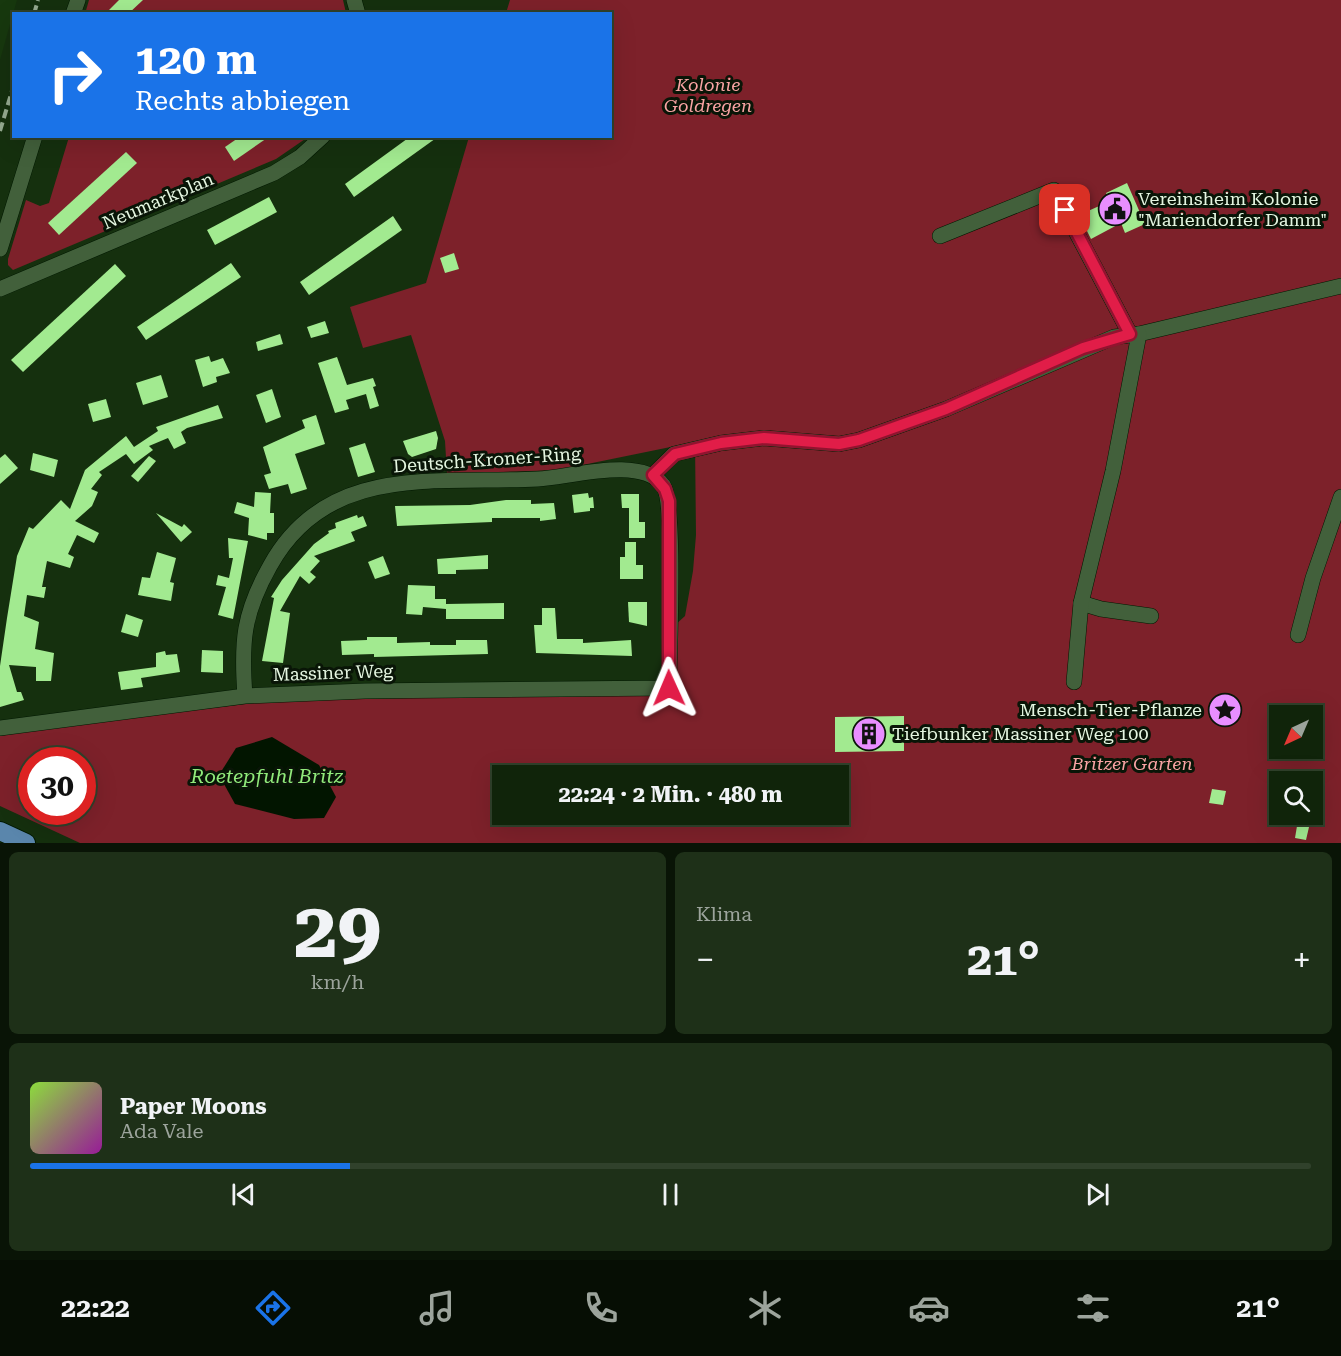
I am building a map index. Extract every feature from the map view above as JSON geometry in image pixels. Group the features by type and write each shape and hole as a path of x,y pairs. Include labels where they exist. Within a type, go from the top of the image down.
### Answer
{"main road":[{"path":"0,831 26,843"}],"street":[{"path":"0,249 34,138"},
{"name":"Neumarkplan","path":"0,289 274,172 300,157 321,138"},
{"path":"940,236 1054,190 1134,334 1113,471 1081,603 1074,682"},
{"path":"653,475 675,454 721,443 764,438 839,444 859,440 946,409 1083,348 1341,286"},
{"name":"Deutsch-Kroner-Ring","path":"245,696 243,637 258,590 287,539 304,521 327,505 372,488 419,482 537,479 630,469 653,475"},
{"name":"Massiner Weg","path":"0,728 245,696 365,691 669,688 669,501 665,489 653,475"},
{"path":"1298,635 1313,578 1341,497"},
{"path":"1081,603 1101,609 1151,616"}],"shaded area":[{"path":"0,0 17,0 12,12 0,60"}],"green space":[{"path":"89,0 343,0 346,12 86,12"},
{"path":"510,0 1341,0 1341,843 80,843 41,825 96,825 96,747 18,747 18,814 0,806 0,736 61,726 271,701 674,692 674,626 685,616 693,571 696,535 695,442 558,470 447,474 445,441 411,335 363,348 350,307 426,283 469,138 612,138 612,12 506,12"},
{"path":"69,138 307,138 276,159 13,270 8,265 8,259 26,200 40,206 49,203"}],"water":[{"name":"Roetepfuhl Britz","path":"272,737 319,765 336,797 324,818 294,819 235,804 219,775 236,748"}],"building":[{"path":"119,0 143,0 130,12 107,12"},
{"path":"238,138 267,138 234,161 225,147"},
{"path":"408,138 436,138 354,197 345,184"},
{"path":"126,152 137,163 59,235 48,223"},
{"name":"Vereinsheim Kolonie \"Mariendorfer Damm\"","path":"1127,183 1145,224 1125,233 1121,223 1091,239 1079,215 1106,203 1105,201 1109,199 1106,193"},
{"path":"269,197 277,212 215,245 207,230"},
{"path":"393,216 402,230 309,295 300,282"},
{"path":"454,253 459,269 445,273 440,258"},
{"path":"231,263 241,277 146,340 137,327"},
{"path":"115,264 126,276 23,372 11,360"},
{"path":"325,321 329,333 311,338 307,327"},
{"path":"280,334 283,344 258,351 256,342"},
{"path":"209,356 211,362 223,358 230,373 216,377 217,382 203,387 195,360"},
{"path":"337,357 347,385 373,378 376,386 373,387 379,406 370,409 366,394 346,400 349,409 335,413 318,363"},
{"path":"161,375 168,397 143,405 136,383"},
{"path":"272,389 281,417 266,423 256,395"},
{"path":"106,399 111,417 93,422 88,404"},
{"path":"218,405 223,418 187,428 181,432 186,443 174,449 168,438 149,446 153,450 134,464 126,454 99,472 102,475 91,489 98,492 92,506 75,521 99,533 94,543 77,535 68,554 74,557 70,568 47,561 42,587 46,587 44,598 27,595 24,616 39,622 35,649 54,653 51,681 36,681 36,667 9,665 17,692 21,692 24,700 0,707 0,666 7,618 17,556 29,527 33,529 61,500 70,509 85,470 126,436 134,447 158,431 156,427"},
{"path":"316,415 325,444 295,454 307,489 291,494 288,484 269,489 264,475 271,473 263,447 305,428 302,420"},
{"path":"436,431 438,438 436,449 412,457 408,454 403,441"},
{"path":"365,443 375,472 358,477 349,448"},
{"path":"33,453 58,460 54,477 30,470"},
{"path":"5,454 18,468 0,484 0,458"},
{"path":"149,456 156,461 138,482 131,476"},
{"path":"255,492 271,493 270,513 274,513 274,533 267,533 267,540 248,535 249,518 234,513 237,502 254,507"},
{"path":"588,493 589,498 593,497 594,508 590,508 590,511 574,513 572,495"},
{"path":"621,494 639,494 639,522 645,522 645,538 629,538 629,508 622,508"},
{"path":"506,500 531,500 531,504 554,503 556,519 540,521 540,518 492,518 492,522 397,526 395,506 470,505"},
{"path":"156,513 182,527 184,524 192,532 181,542"},
{"path":"357,515 358,518 363,516 367,526 351,532 355,541 314,556 320,561 310,572 316,577 309,584 300,576 280,611 290,613 283,663 262,661 274,598 271,597 282,580 314,544 329,533 328,531 336,528 335,523"},
{"path":"228,538 248,541 233,619 218,615 226,587 216,585 218,575 229,578 233,558 229,558"},
{"path":"625,542 636,542 636,565 643,565 643,579 620,579 620,557 625,557"},
{"path":"157,552 176,558 170,582 174,583 171,601 138,595 142,577 150,578"},
{"path":"488,555 488,569 456,570 456,574 438,574 437,559"},
{"path":"383,556 390,574 375,579 368,562"},
{"path":"408,585 435,586 435,599 446,599 446,604 504,603 504,619 446,619 446,609 423,607 422,615 406,614"},
{"path":"628,602 647,602 647,626 629,622"},
{"path":"542,608 555,608 557,639 583,639 583,643 631,640 632,656 536,653 534,625 542,625"},
{"path":"126,614 143,620 138,637 121,632"},
{"path":"367,637 397,637 397,643 430,642 430,645 456,645 456,640 487,640 488,654 374,657 374,654 342,655 341,641 367,640"},
{"path":"202,650 223,651 223,673 201,672"},
{"path":"165,651 166,655 177,654 180,672 141,678 143,687 121,690 118,672 156,667 156,653"},
{"name":"Tiefbunker Massiner Weg 100","path":"904,716 904,751 835,752 835,717"},
{"path":"1212,789 1226,791 1223,805 1209,803"},
{"path":"1297,825 1309,825 1306,840 1295,838"}],"railway":[{"path":"35,12 38,0"},
{"path":"0,131 12,91"}],"place":[{"name":"Vereinsheim Kolonie \"Mariendorfer Damm\"","path":"1115,209"},
{"name":"Mensch-Tier-Pflanze","path":"1225,710"},
{"name":"Tiefbunker Massiner Weg 100","path":"869,734"}],"route":[{"path":"669,688 669,501 665,489 653,475 675,454 721,443 764,438 839,444 859,440 946,409 1083,348 1130,334 1065,210"}],"park label":[{"name":"Kolonie Goldregen","path":"708,95"},
{"name":"Britzer Garten","path":"1132,764"}]}
